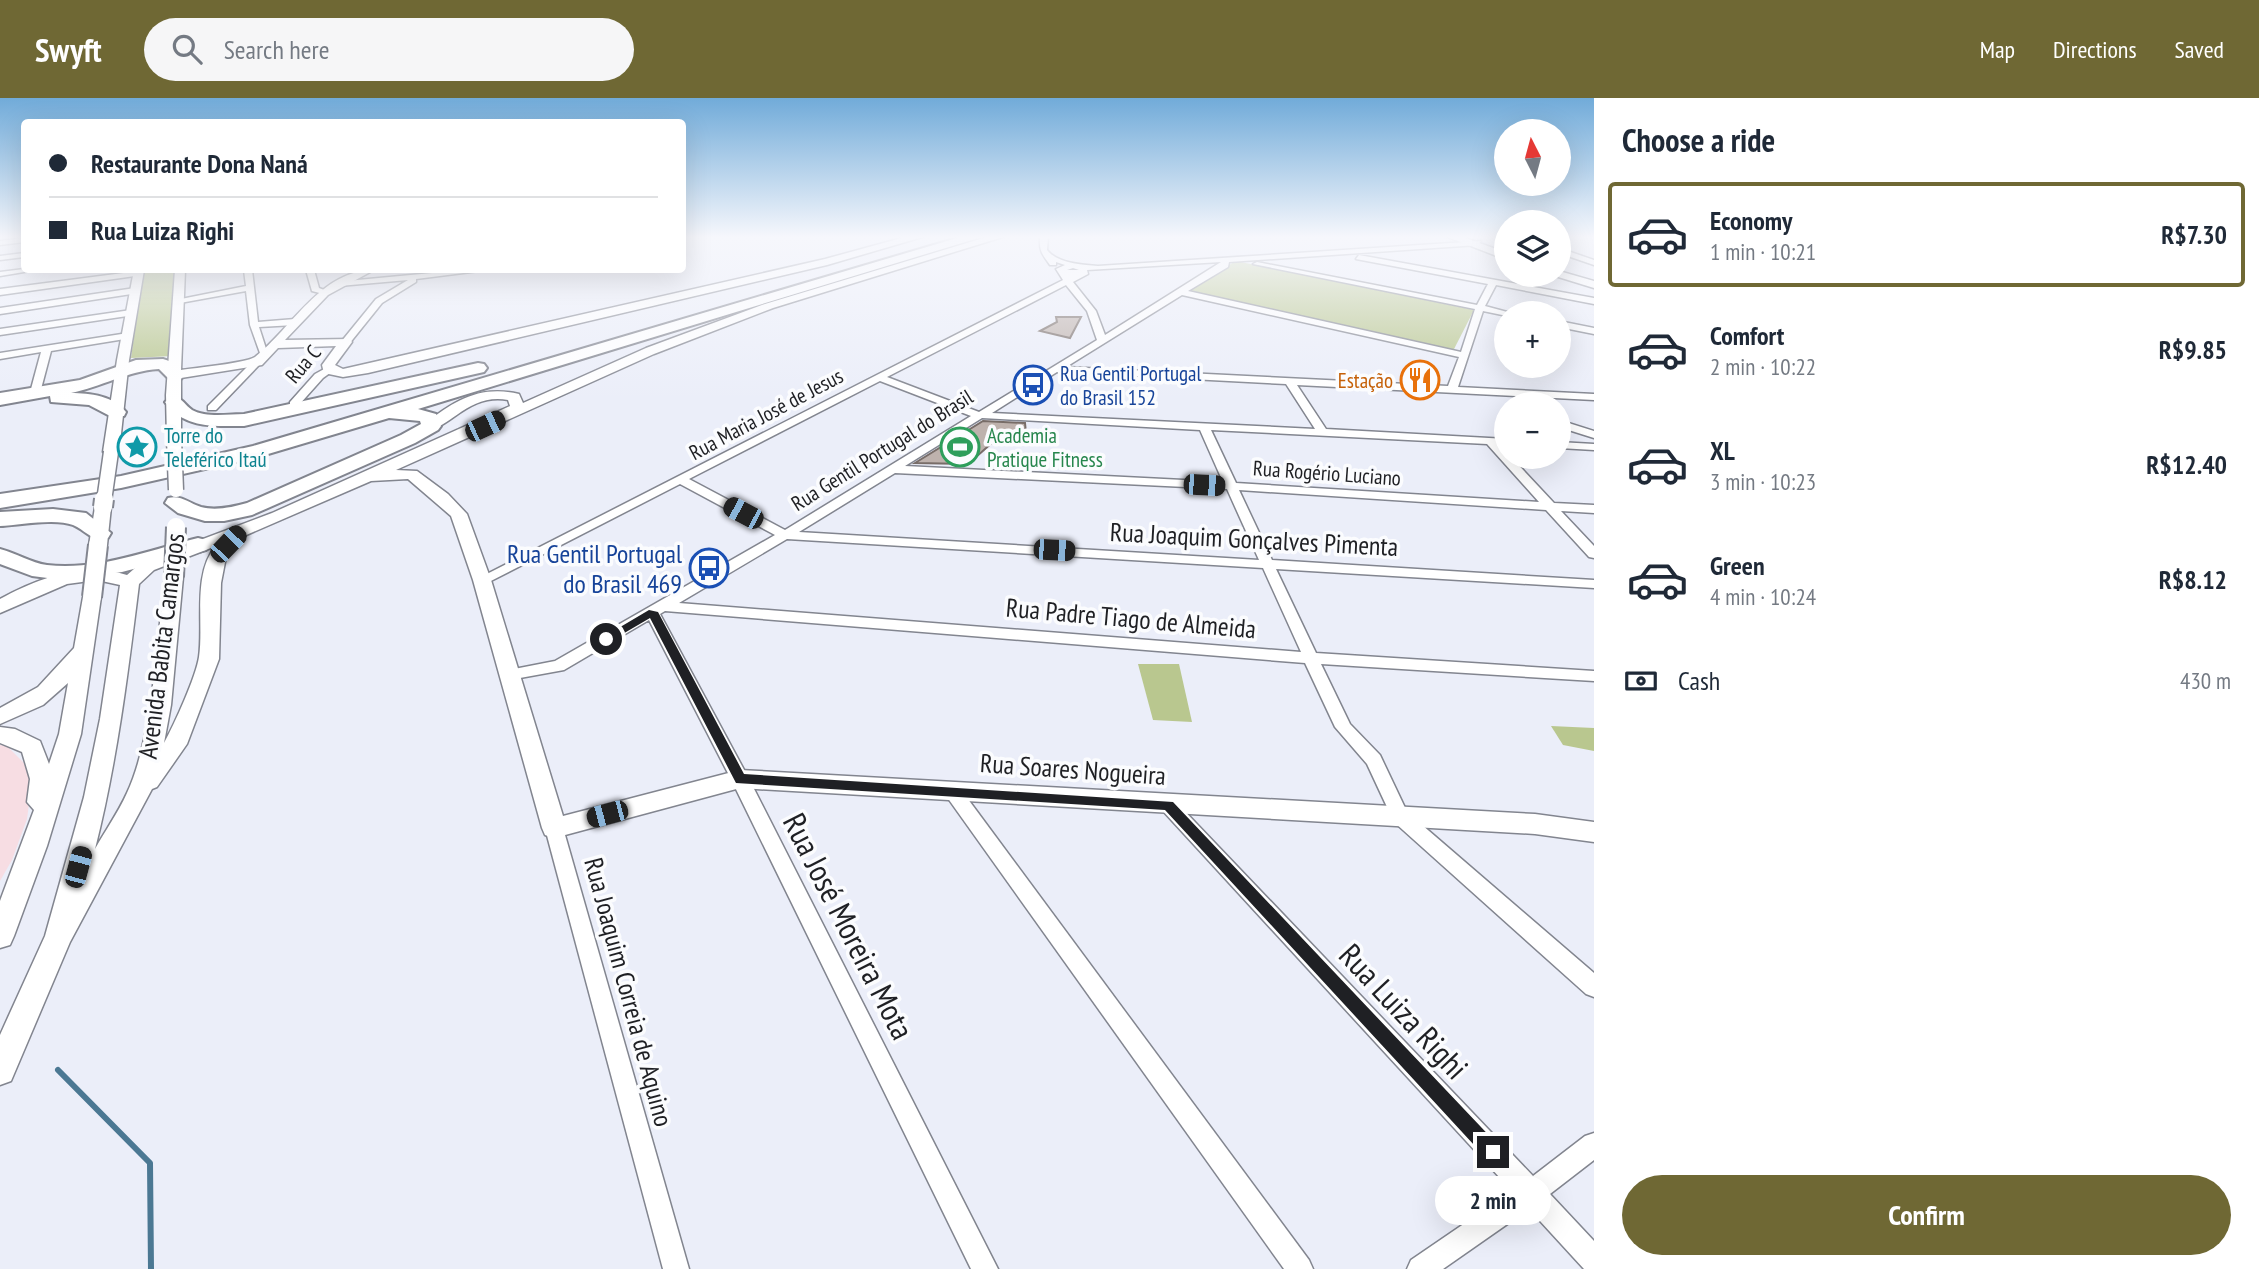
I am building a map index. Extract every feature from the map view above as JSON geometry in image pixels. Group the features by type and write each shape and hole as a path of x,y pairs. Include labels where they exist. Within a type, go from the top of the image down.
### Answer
{"highway":[{"path":"0,501 183,470 759,291"},
{"path":"0,491 58,484 171,462 327,426 798,291"},
{"path":"701,320 769,306"},
{"path":"174,402 187,415 209,420 259,418 589,345"},
{"path":"0,399 84,385 122,369 156,363 167,365 175,375"},
{"path":"0,405 30,399 83,398 106,404 117,412"},
{"path":"176,496 190,513 233,514 255,508 408,439 431,425 429,418 422,415 404,414 327,426"},
{"path":"0,519 78,517 99,539"},
{"path":"0,556 34,570 64,573 198,545"}],"main road":[{"path":"0,936 34,846 70,734 135,291"},
{"name":"Avenida Babita Camargos","path":"0,1070 59,936 139,794 150,760 160,705 174,577 174,402 180,291"},
{"path":"266,353 328,291"},
{"path":"329,370 343,373 368,369 721,291"},
{"path":"59,936 96,797 111,719 130,582 148,566 198,545 239,532 485,426 650,351 769,306 820,291"},
{"path":"175,375 266,353 346,342"},
{"name":"Rua C","path":"329,370 328,365 346,342"},
{"path":"365,477 411,474 634,372 650,351"},
{"path":"431,425 464,401 482,395 514,397 517,406 513,413"},
{"path":"465,449 485,426"},
{"name":"Rua Joaquim Correia de Aquino","path":"411,474 442,497 459,514 482,580 554,828"},
{"path":"139,794 176,744 209,659 212,583 217,556 239,532"},
{"path":"0,607 36,589 78,577 118,576 130,582"},
{"path":"0,716 44,696 66,674 82,649"},
{"path":"0,735 7,735 32,747 42,779 34,846"},
{"name":"Rua Soares Nogueira","path":"554,828 740,779 1535,824 1594,832"}],"street":[{"path":"0,311 135,291"},
{"path":"180,300 234,291"},
{"path":"212,408 266,353 254,325 249,291"},
{"path":"319,291 324,293"},
{"name":"Rua C","path":"346,342 379,302 394,291"},
{"name":"Rua Maria José de Jesus","path":"482,580 1051,291"},
{"path":"1076,291 1092,309 1099,322 1101,339"},
{"path":"1395,291 1494,311"},
{"path":"1452,391 1480,308 1489,291"},
{"path":"1539,291 1594,301"},
{"path":"1178,292 1463,355"},
{"name":"Rua Gentil Portugal do Brasil","path":"509,675 559,666 785,535 1178,292"},
{"path":"0,332 131,313"},
{"path":"254,325 295,322"},
{"path":"1099,322 1125,325"},
{"path":"1571,326 1594,331"},
{"path":"0,356 128,337"},
{"path":"36,389 47,349"},
{"path":"1053,369 1594,397"},
{"name":"Rua C","path":"295,404 319,376 329,370"},
{"path":"879,377 978,415 1494,441"},
{"path":"1290,382 1322,432"},
{"path":"1469,392 1494,401"},
{"path":"1203,425 1343,727 1374,760 1400,817 1594,987"},
{"path":"1571,427 1594,435"},
{"path":"1490,441 1594,554"},
{"path":"1571,446 1594,447"},
{"name":"Rua Rogério Luciano","path":"891,469 1231,486 1594,509"},
{"path":"682,480 785,535"},
{"name":"Rua Joaquim Gonçalves Pimenta","path":"785,535 1594,584"},
{"name":"Rua Padre Tiago de Almeida","path":"658,609 1313,658 1594,676"},
{"name":"Rua José Moreira Mota","path":"658,609 985,1269"},
{"path":"953,792 1300,1269"},
{"name":"Rua Luiza Righi","path":"1168,805 1594,1260"},
{"name":"Rua Joaquim Correia de Aquino","path":"554,828 676,1269"},
{"path":"1420,1269 1531,1193 1594,1145"}],"shaded area":[{"path":"0,745 7,746 28,767 31,789 27,819 12,860 0,881"}],"green space":[{"path":"140,291 176,291 173,356 131,358"},
{"path":"1380,291 1474,310 1453,351 1183,292"},
{"path":"1138,664 1179,664 1192,722 1153,720"},
{"path":"1551,726 1594,728 1594,751 1563,745"}],"building":[{"path":"1056,317 1081,317 1070,338 1040,331 1057,322"},
{"name":"Academia Pratique Fitness","path":"983,421 1025,423 1027,443 993,442 968,464 915,463"}],"waterway":[{"path":"58,1070 150,1163 151,1269"}],"place":[{"name":"Estação","path":"1420,380"},
{"name":"Rua Gentil Portugal do Brasil 152","path":"1033,385"},
{"name":"Torre do Teleférico Itaú","path":"137,447"},
{"name":"Academia Pratique Fitness","path":"960,447"},
{"name":"Rua Gentil Portugal do Brasil 469","path":"709,568"}],"route":[{"path":"606,639 653,612 740,779 1168,805 1493,1152"}]}
